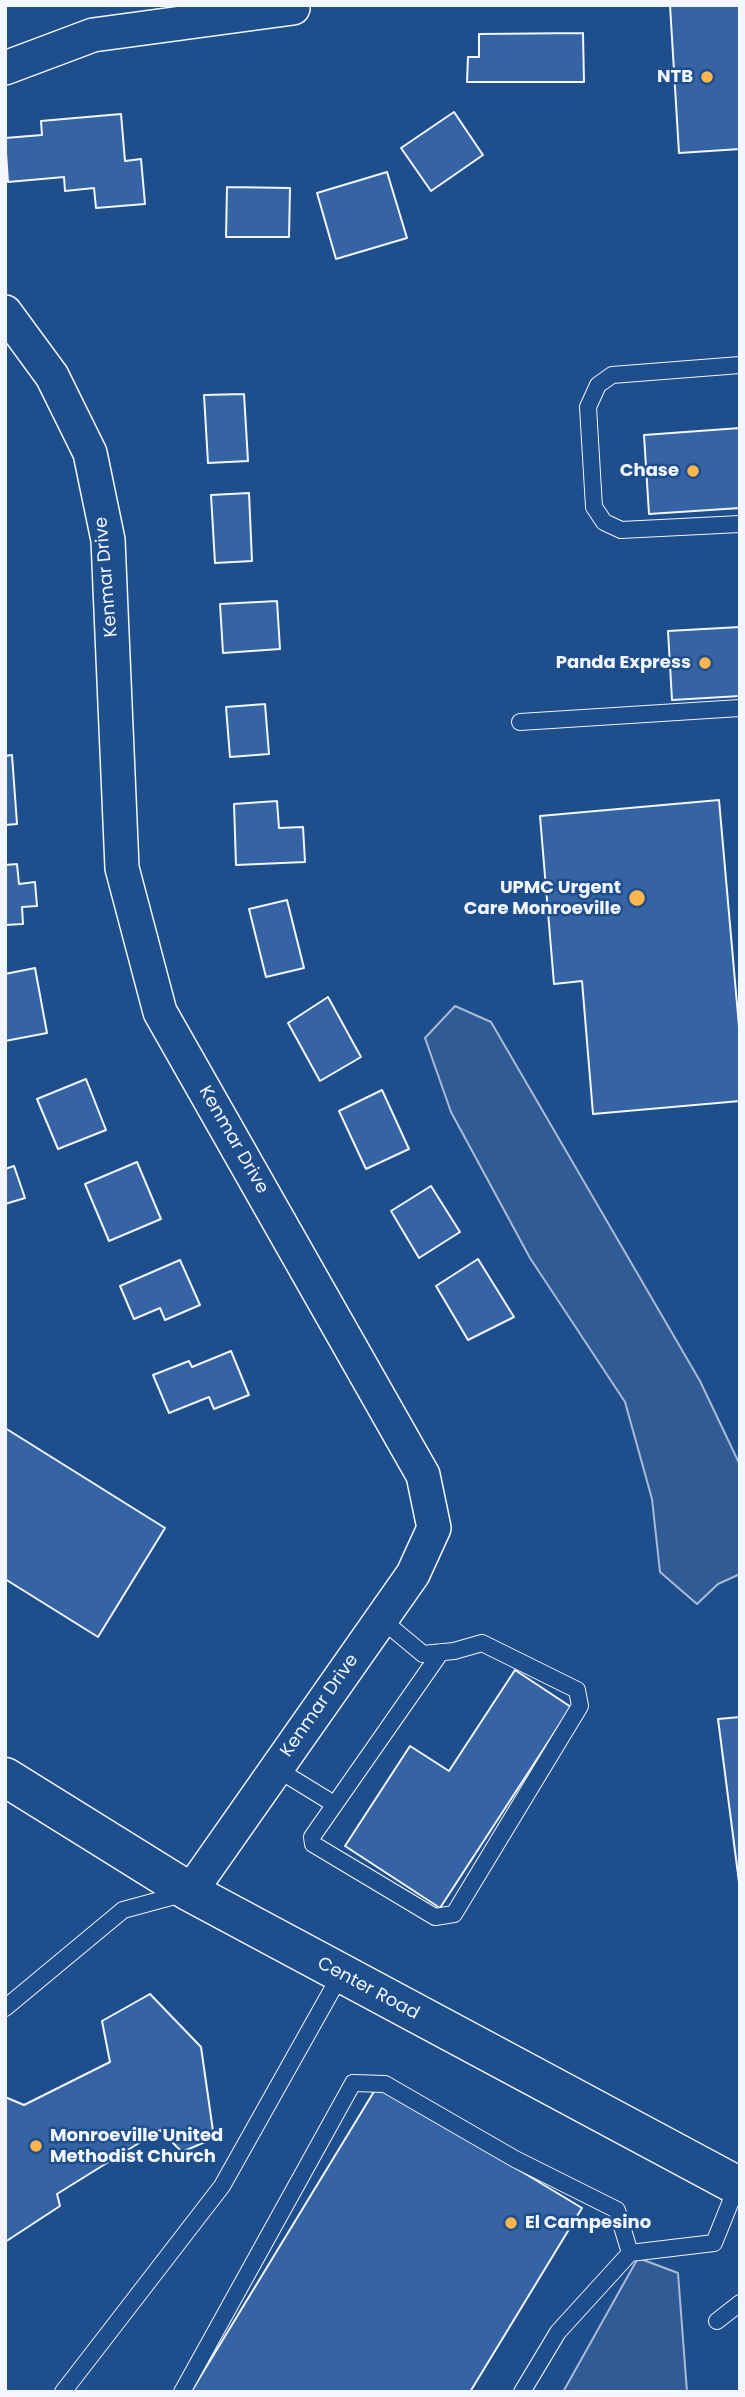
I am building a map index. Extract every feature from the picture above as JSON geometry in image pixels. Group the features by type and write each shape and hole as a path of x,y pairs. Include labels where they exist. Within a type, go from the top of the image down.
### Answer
{"street":[{"path":"5,68 93,35 293,9"},
{"name":"Kenmar Drive","path":"5,312 52,376 90,453 108,540 121,868 160,1013 423,1475 434,1528 413,1574 190,1892"},
{"name":"Center Road","path":"5,1777 190,1892 738,2186"}],"lane":[{"path":"740,365 612,375 598,384 587,407 594,507 604,522 621,530 740,524"},
{"path":"520,722 740,708"},
{"path":"381,1619 423,1654 441,1653 482,1643 577,1690 580,1706 454,1914 435,1917 313,1844 312,1837 441,1653"},
{"path":"276,1769 334,1804"},
{"path":"5,2008 123,1910 190,1892"},
{"path":"63,2392 222,2186 341,1974"},
{"path":"183,2392 268,2233 353,2083 385,2084 515,2159 617,2210 631,2253"},
{"path":"522,2392 558,2332 631,2253 714,2243 738,2186"},
{"path":"717,2321 740,2302"}],"shaded area":[{"path":"455,1006 491,1022 700,1381 740,1465 740,1574 718,1584 697,1604 660,1572 652,1499 625,1402 530,1258 451,1112 425,1038"},
{"path":"638,2258 678,2273 687,2392 563,2392"}],"building":[{"name":"NTB","path":"670,5 740,5 740,149 679,153"},
{"path":"583,33 584,82 467,82 468,57 479,57 479,34"},
{"path":"454,112 483,155 431,191 401,148"},
{"path":"121,114 125,161 141,159 145,204 96,208 94,188 65,191 64,177 8,182 5,138 42,135 41,121"},
{"path":"387,172 407,238 336,259 317,193"},
{"path":"227,187 290,188 289,237 226,237"},
{"path":"244,394 248,461 208,463 204,395"},
{"name":"Chase","path":"740,428 740,508 649,514 644,435"},
{"path":"249,493 252,561 215,563 211,495"},
{"path":"277,601 280,649 223,653 220,604"},
{"name":"Panda Express","path":"740,627 740,696 672,700 668,631"},
{"path":"265,704 269,754 230,757 226,707"},
{"path":"12,755 17,824 5,825 5,756"},
{"name":"UPMC Urgent Care Monroeville","path":"719,800 740,1038 740,1101 593,1114 582,981 554,984 540,816"},
{"path":"277,801 279,828 303,827 305,862 236,865 234,804"},
{"path":"17,864 19,884 35,882 37,906 22,907 23,924 5,925 5,865"},
{"path":"287,900 304,968 266,977 249,909"},
{"path":"35,968 47,1033 5,1041 5,974"},
{"path":"328,997 361,1057 320,1081 288,1023"},
{"path":"86,1079 106,1130 58,1149 37,1099"},
{"path":"382,1090 409,1149 366,1169 339,1111"},
{"path":"137,1162 161,1219 109,1241 85,1184"},
{"path":"14,1166 25,1198 5,1204 5,1169"},
{"path":"431,1186 460,1232 419,1258 391,1211"},
{"path":"478,1259 514,1317 468,1340 436,1286"},
{"path":"180,1260 200,1305 165,1320 160,1308 134,1319 120,1286"},
{"path":"231,1351 249,1395 214,1409 209,1397 169,1413 153,1375 189,1361 192,1367"},
{"path":"5,1428 165,1528 98,1637 5,1579"},
{"path":"515,1670 571,1707 440,1908 345,1846 410,1746 449,1771"},
{"path":"740,1717 740,1890 718,1719"},
{"path":"150,1994 201,2047 214,2138 182,2152 160,2130 57,2194 60,2206 5,2242 5,2097 24,2105 110,2062 102,2021"},
{"path":"378,2085 582,2208 470,2392 191,2392"}],"place":[{"name":"NTB","path":"707,77"},
{"name":"Chase","path":"693,471"},
{"name":"Panda Express","path":"705,663"},
{"name":"UPMC Urgent Care Monroeville","path":"637,898"},
{"name":"Monroeville United Methodist Church","path":"36,2146"},
{"name":"El Campesino","path":"511,2223"}]}
